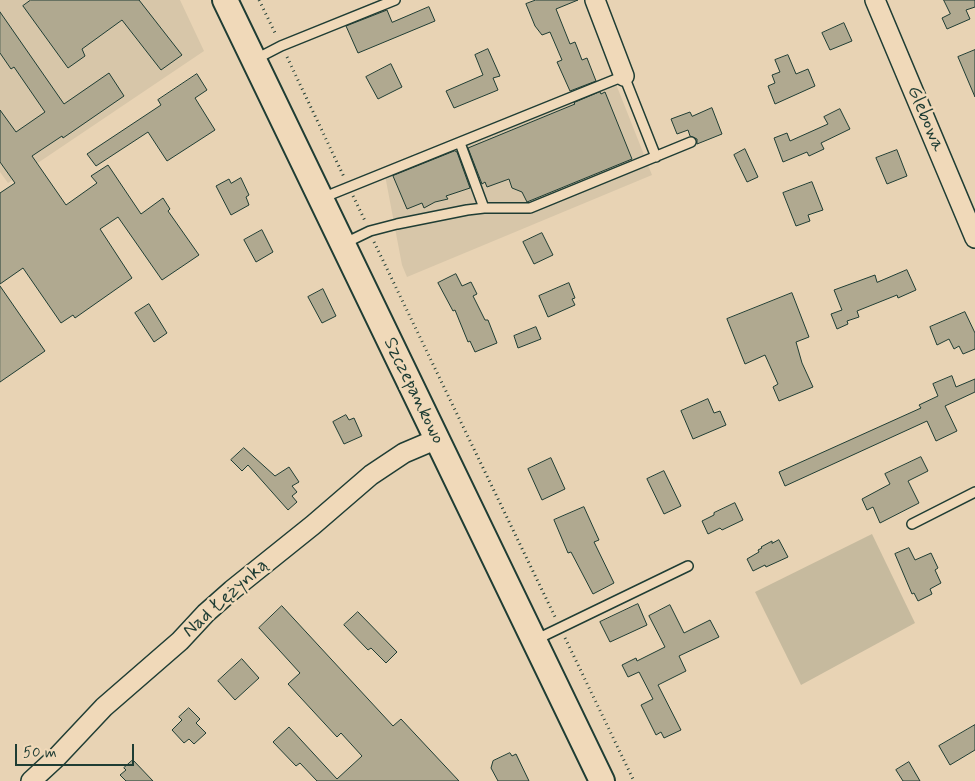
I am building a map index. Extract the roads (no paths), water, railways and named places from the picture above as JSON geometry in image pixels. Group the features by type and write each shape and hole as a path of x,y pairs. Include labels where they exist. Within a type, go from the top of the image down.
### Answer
{"street":[{"name":"Szczepankowo","path":"225,0 602,781"},
{"path":"595,0 624,76"},
{"name":"Glebowa","path":"875,0 975,238"},
{"name":"Nad Łężynką","path":"31,781 57,757 104,707 180,641 206,613 232,590 313,525 371,475 404,453 437,439"}],"lane":[{"path":"254,60 281,46 395,0"},
{"path":"321,199 624,76 656,157"},
{"path":"342,244 370,232 397,224 484,208 530,208 691,142"},
{"path":"460,143 484,208"},
{"path":"912,524 975,492"},
{"path":"534,640 688,566"}]}
